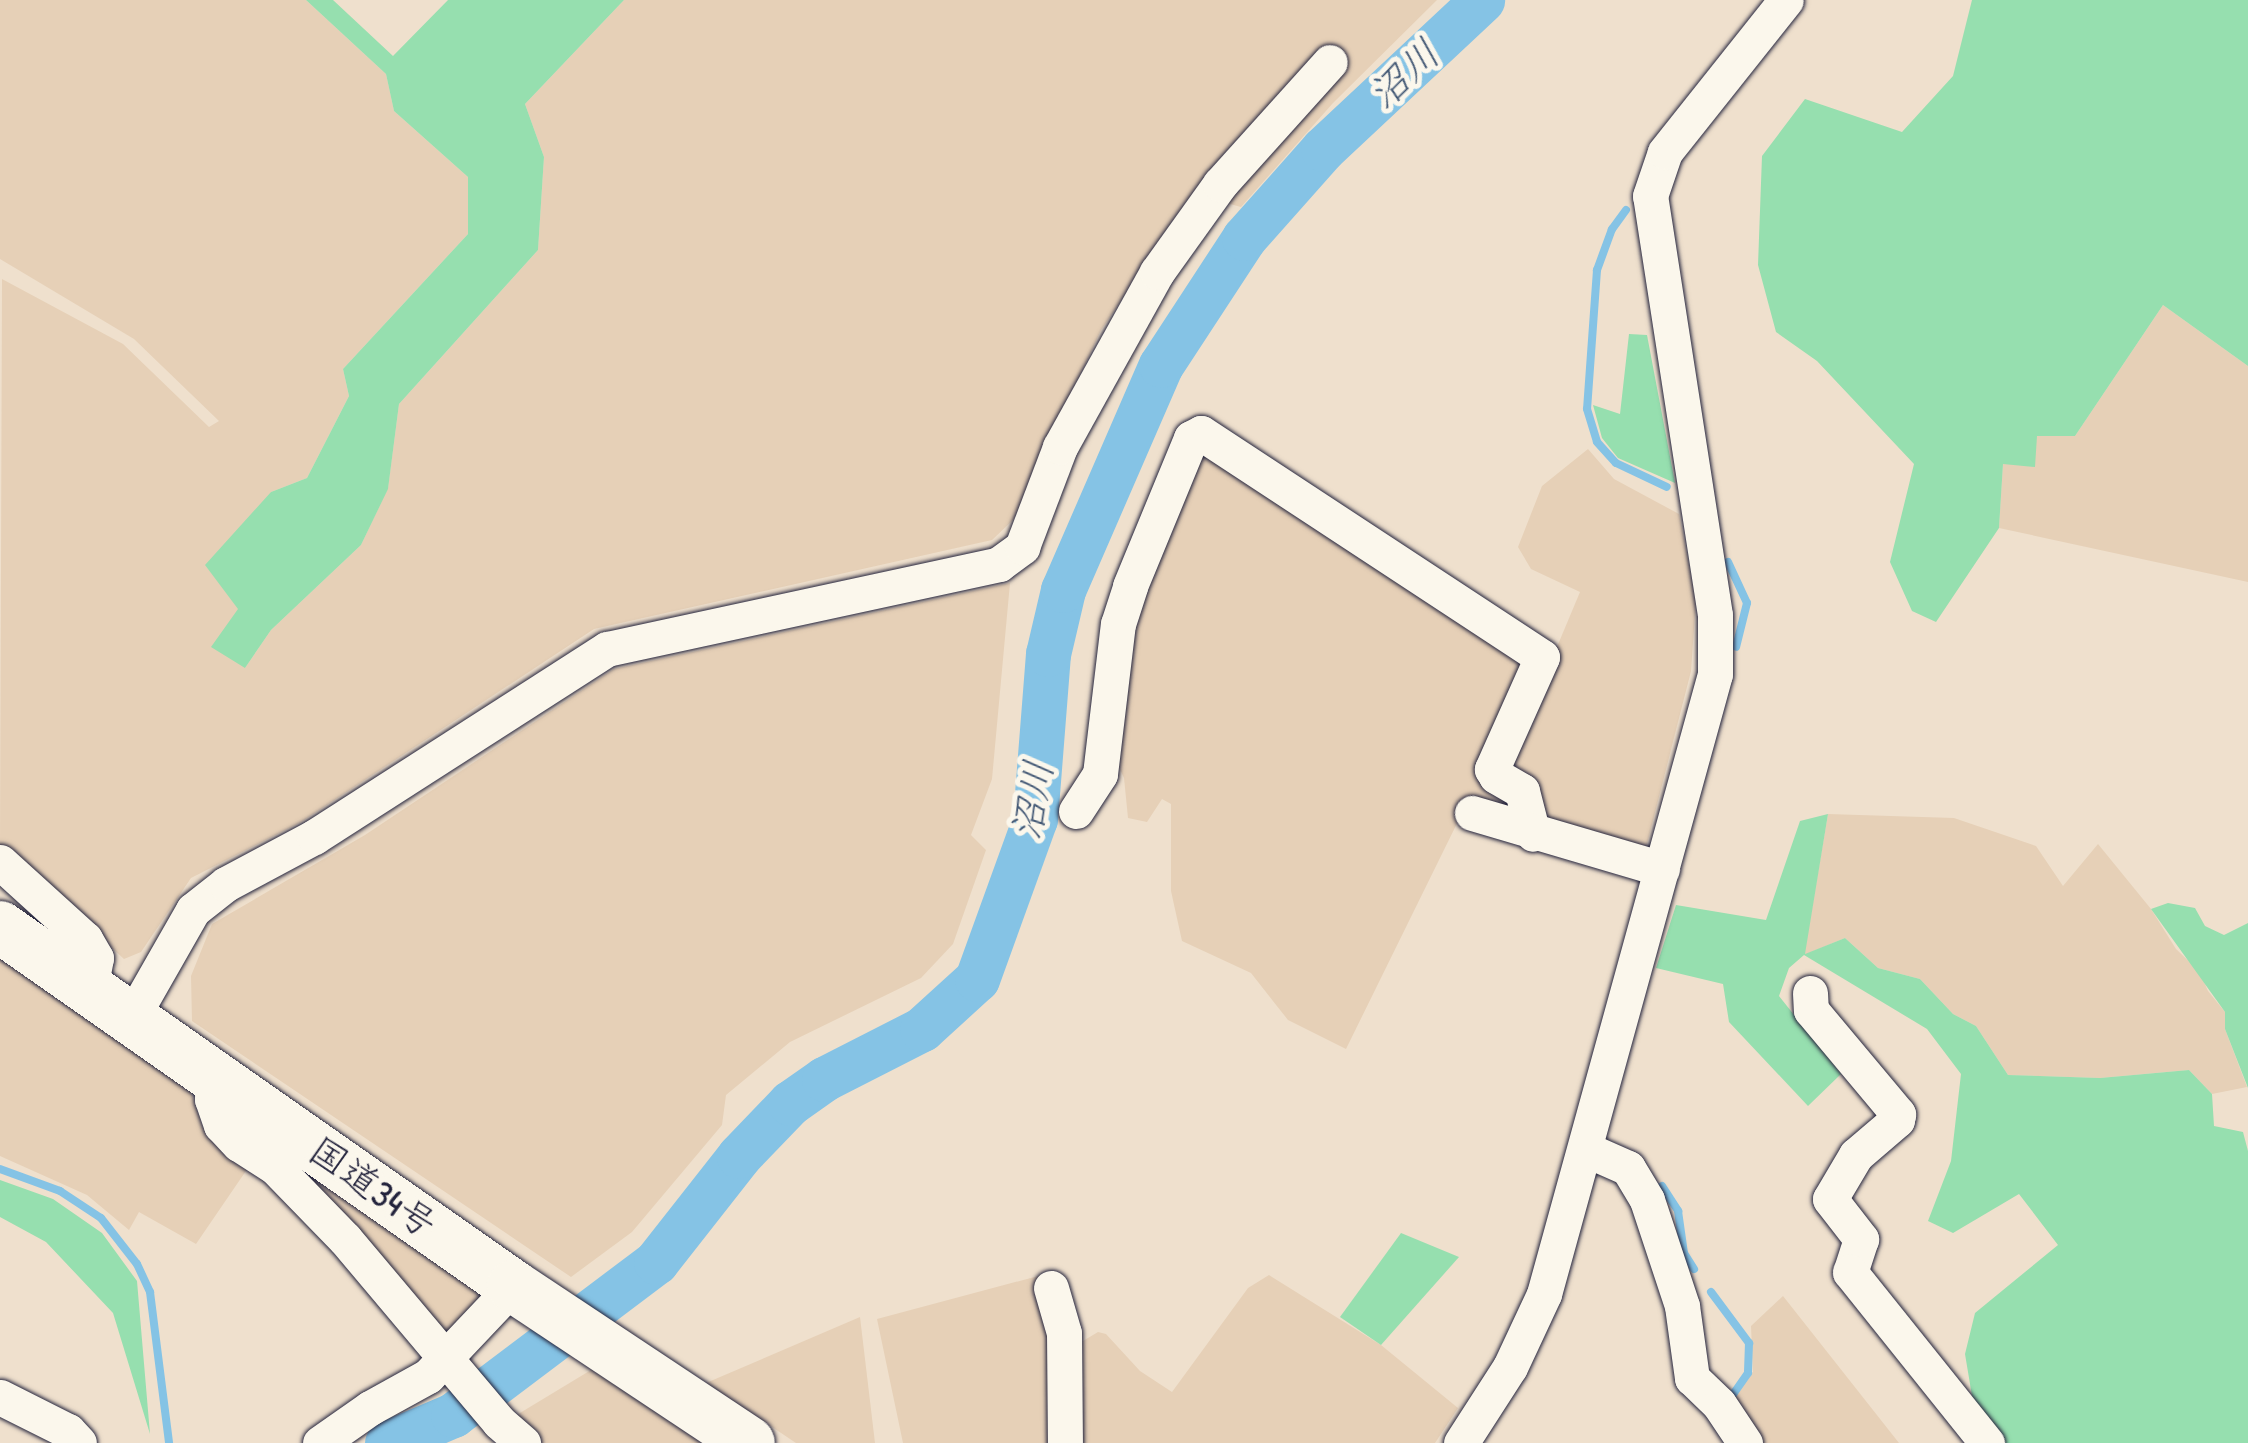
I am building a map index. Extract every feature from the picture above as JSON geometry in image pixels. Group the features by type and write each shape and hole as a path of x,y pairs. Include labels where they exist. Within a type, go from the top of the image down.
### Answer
{"highway":[{"name":"国道34号","path":"0,927 748,1443"}],"street":[{"path":"1461,1443 1510,1368 1544,1294 1715,674 1716,615 1650,196 1664,152 1786,0"},
{"path":"132,1017 193,910 204,901 226,884 314,837 607,648 999,564 1022,547 1060,447 1157,272 1220,184 1330,62"},
{"path":"1076,811 1100,774 1118,624 1130,586 1191,438 1201,433 1209,434 1542,657 1492,769 1496,776 1522,790 1533,834"},
{"path":"1472,813 1662,870"},
{"path":"0,862 85,939 96,958 90,988"},
{"path":"1810,994 1812,1010 1898,1114 1897,1120 1856,1155 1830,1199 1861,1239 1850,1272 1987,1443"},
{"path":"214,1075 212,1099 221,1126 286,1179 511,1432"},
{"path":"1586,1149 1628,1168 1647,1200 1682,1306 1692,1378 1720,1404 1746,1443"},
{"path":"1051,1288 1064,1333 1065,1443"},
{"path":"320,1443 370,1408 428,1376 448,1357 533,1297"},
{"path":"0,1397 68,1430 79,1443"}],"shaded area":[{"path":"0,0 306,0 386,74 394,111 468,177 468,234 343,369 349,396 307,478 271,492 239,609 245,668 271,630 361,545 388,488 399,404 538,250 544,157 525,104 624,0 1437,0 1333,103 1241,207 1194,194 1101,330 1014,519 992,540 594,629 301,822 191,878 141,952 124,959 0,846 2,279 123,344 209,427 219,421 134,339 0,259"},
{"path":"2163,305 2248,366 2248,582 1999,528 2003,463 2037,436 2075,436"},
{"path":"1588,449 1614,479 1679,514 1696,600 1691,671 1646,848 1470,797 1346,1049 1288,1020 1251,973 1182,941 1171,891 1171,804 1162,799 1147,822 1128,818 1124,778 1110,749 1123,624 1197,450 1554,654 1580,592 1531,569 1518,547 1542,486"},
{"path":"1010,583 992,779 971,835 986,850 953,944 921,978 790,1042 726,1095 722,1125 632,1232 571,1277 192,1021 191,976 212,924 365,835 614,669"},
{"path":"1828,814 1954,818 2036,846 2063,886 2098,844 2151,909 2176,949 2199,971 2208,991 2225,1012 2225,1029 2247,1087 2212,1094 2189,1070 2100,1078 2008,1075 1976,1026 1953,1014 1920,979 1878,968 1845,938 1804,955"},
{"path":"0,953 188,1084 203,1128 225,1152 250,1165 196,1244 139,1212 129,1230 87,1195 0,1156"},
{"path":"275,1148 494,1294 454,1337 433,1326"},
{"path":"1053,1272 1078,1344 1098,1332 1106,1334 1140,1371 1172,1392 1248,1288 1269,1275 1381,1345 1458,1408 1435,1443 903,1443 877,1319"},
{"path":"1783,1296 1899,1443 1753,1443 1727,1399 1753,1372 1751,1326"},
{"path":"860,1317 875,1443 796,1443 706,1383"},
{"path":"596,1367 708,1443 535,1443 510,1419"}],"green space":[{"path":"306,0 333,0 393,56 448,0 624,0 525,104 544,157 538,250 399,404 388,489 361,545 271,630 245,668 211,647 238,609 205,565 271,492 307,478 349,396 343,369 468,234 468,177 394,111 386,74"},
{"path":"1972,0 2248,0 2248,366 2163,305 2075,436 2037,436 2035,467 2003,464 1999,528 1936,622 1912,611 1890,562 1914,464 1817,361 1776,332 1758,265 1762,156 1805,99 1902,132 1953,76"},
{"path":"1629,334 1647,335 1675,483 1618,458 1602,438 1593,405 1620,414"},
{"path":"1828,814 1805,954 1845,938 1878,968 1920,979 1953,1014 1976,1026 2008,1075 2100,1078 2189,1070 2212,1094 2214,1126 2243,1132 2248,1151 2248,1443 2003,1443 1974,1408 1965,1354 1975,1313 2058,1245 2019,1194 1953,1233 1928,1221 1951,1161 1961,1074 1927,1029 1804,955 1789,968 1779,996 1841,1074 1808,1106 1729,1022 1723,984 1656,968 1676,905 1766,920 1800,821"},
{"path":"2168,903 2195,908 2205,926 2224,935 2248,923 2248,1088 2225,1029 2225,1012 2151,909"},
{"path":"0,1180 53,1199 102,1233 137,1281 150,1434 113,1313 46,1242 0,1217"},
{"path":"1401,1233 1459,1257 1381,1345 1340,1317"}],"waterway":[{"name":"沼川","path":"387,1443 453,1415 656,1262 739,1156 790,1103 824,1079 922,1029 977,979 1035,819 1048,654 1063,590 1161,365 1244,238 1323,149 1482,0"},
{"path":"1626,210 1612,229 1597,270 1587,409 1597,442 1616,463 1667,487"},
{"path":"1728,562 1747,603 1736,647"},
{"path":"0,1169 60,1191 101,1218 137,1264 150,1292 169,1443"},
{"path":"1662,1186 1678,1211 1684,1253 1694,1269"},
{"path":"1711,1292 1749,1343 1748,1373 1731,1397"}]}
